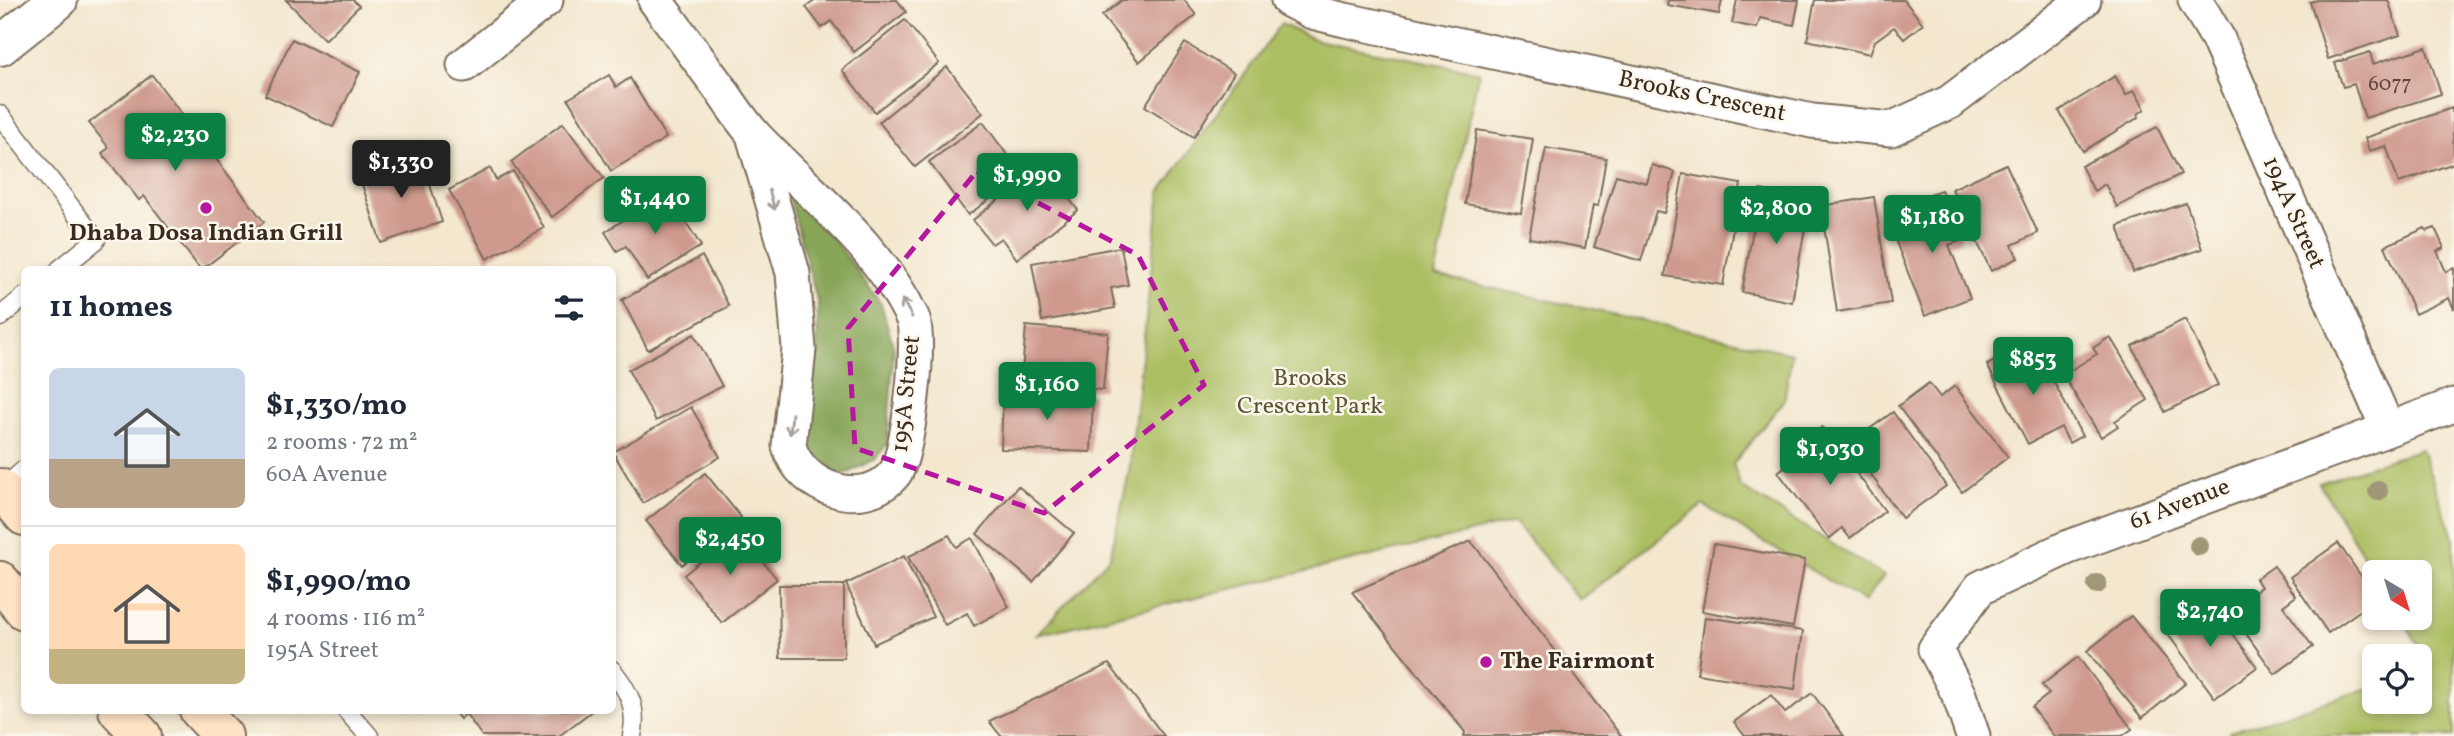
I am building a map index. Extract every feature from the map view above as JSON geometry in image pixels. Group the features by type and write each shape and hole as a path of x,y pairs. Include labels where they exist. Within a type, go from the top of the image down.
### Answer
{"main road":[{"path":"0,581 21,606"},
{"path":"122,714 142,736"},
{"path":"204,714 223,736"}],"street":[{"path":"0,46 58,0"},
{"path":"464,65 547,0"},
{"name":"195A Street","path":"655,0 753,135 891,278 914,320 916,339 906,443 894,474 875,487 860,491 831,490 814,483 800,471 791,457 789,446 799,337 793,273 753,135"},
{"name":"Brooks Crescent","path":"1288,0 1312,12 1345,20 1812,121 1891,129 1950,102 2084,0"},
{"name":"194A Street","path":"2195,0 2217,37 2387,427"},
{"name":"61 Avenue","path":"1973,736 1959,695 1935,649 1980,588 2066,548 2387,427 2454,405"}],"lane":[{"path":"0,115 96,240 64,266"},
{"path":"0,317 21,300"},
{"path":"616,675 629,691 636,720 632,736"},
{"path":"350,714 369,736"}],"highlighted area":[{"path":"977,171 1138,255 1204,385 1044,513 855,448 848,328"}],"green space":[{"name":"Brooks Crescent Park","path":"1281,24 1316,40 1479,72 1435,276 1792,353 1784,401 1733,464 1741,487 1884,576 1864,602 1703,505 1580,600 1515,522 1036,635 1110,557 1129,473 1160,192"},
{"path":"789,196 795,196 826,228 881,304 894,348 887,444 875,459 844,475 827,471 814,461 802,429 817,360 818,304"},
{"path":"2421,449 2454,539 2454,736 2232,736 2229,732 2362,690 2362,714 2432,714 2432,644 2418,644 2409,630 2432,630 2432,560 2366,560 2319,483"}],"building":[{"path":"286,0 353,0 359,6 325,40"},
{"path":"816,0 897,0 906,12 854,52 831,21 822,28 806,7"},
{"path":"1122,0 1184,0 1196,15 1139,62 1102,16"},
{"path":"1668,0 1722,0 1719,14 1667,5"},
{"path":"1737,0 1799,0 1794,25 1760,18 1757,28 1732,23"},
{"path":"1815,0 1904,0 1923,24 1904,39 1894,27 1875,41 1870,54 1807,40"},
{"path":"2388,0 2400,35 2328,59 2310,2"},
{"path":"905,20 939,63 875,112 842,70"},
{"path":"292,39 360,72 333,127 265,95"},
{"path":"1185,43 1234,73 1194,137 1145,106"},
{"path":"2426,47 2441,94 2365,118 2354,84 2343,87 2335,63 2370,52 2373,64"},
{"path":"947,67 983,113 915,167 879,122"},
{"path":"152,75 264,222 206,266 198,266 144,196 139,200 102,153 109,148 89,123"},
{"path":"609,75 616,87 630,78 666,138 611,171 568,99"},
{"path":"2115,76 2126,95 2134,90 2145,109 2138,114 2139,117 2083,151 2059,111"},
{"path":"2452,108 2454,163 2399,183 2386,146 2369,151 2365,138"},
{"path":"983,122 1022,175 968,215 929,162"},
{"path":"563,123 604,178 552,217 511,162"},
{"path":"2157,127 2181,174 2117,207 2105,184 2094,191 2081,166"},
{"path":"1477,130 1533,139 1521,213 1465,204"},
{"path":"1546,148 1606,158 1598,206 1593,205 1585,248 1529,238"},
{"path":"421,157 442,222 381,243 360,178"},
{"path":"2006,164 2038,233 2012,245 2018,258 1991,271 1952,189"},
{"path":"1042,165 1078,210 1017,259 1001,238 992,244 973,220"},
{"path":"1652,165 1675,172 1664,213 1656,211 1641,261 1594,247 1616,175 1647,183"},
{"path":"490,168 496,180 513,171 544,228 487,259 449,190"},
{"path":"1683,174 1741,184 1723,285 1665,276"},
{"path":"1760,190 1810,199 1792,302 1742,292"},
{"path":"1941,190 1962,240 1949,245 1970,298 1925,316 1889,224 1927,210 1921,197"},
{"path":"667,192 701,246 647,280 626,246 617,251 605,232"},
{"path":"1874,197 1891,303 1837,312 1821,206"},
{"path":"2186,203 2202,249 2133,272 2118,226"},
{"path":"2425,228 2427,231 2435,228 2444,248 2437,251 2446,272 2454,268 2454,309 2449,298 2415,314 2385,246"},
{"path":"1121,247 1128,285 1111,288 1115,308 1042,321 1032,263"},
{"path":"702,256 729,306 648,350 622,300"},
{"path":"2185,319 2218,385 2165,412 2132,346"},
{"path":"1026,326 1108,333 1103,390 1021,384"},
{"path":"694,334 722,386 656,421 628,370"},
{"path":"2110,337 2148,400 2115,421 2118,426 2101,437 2063,375 2097,354 2093,348"},
{"path":"2016,350 2021,360 2038,351 2082,436 2069,443 2061,427 2028,444 1987,365"},
{"path":"1929,383 1940,397 1955,386 2008,457 1962,492 1898,406"},
{"path":"1003,392 1093,394 1091,452 1001,449"},
{"path":"691,407 720,457 643,503 616,457 616,450"},
{"path":"1893,412 1946,486 1902,518 1849,444"},
{"path":"1822,427 1885,511 1850,538 1842,528 1829,539 1778,472 1802,453 1796,446"},
{"path":"705,473 741,517 682,565 646,521"},
{"path":"1018,486 1074,533 1033,582 977,534"},
{"path":"738,531 777,579 722,623 684,575"},
{"path":"949,535 956,547 972,538 1009,607 974,626 967,613 945,625 908,557"},
{"name":"The Fairmont","path":"1471,541 1621,736 1464,736 1465,732 1352,592"},
{"path":"2338,543 2362,577 2362,609 2328,633 2290,577"},
{"path":"1714,544 1805,560 1793,627 1702,611"},
{"path":"904,556 933,617 874,644 846,584"},
{"path":"2274,566 2296,596 2283,606 2313,647 2275,674 2229,610 2261,587 2256,579"},
{"path":"779,585 844,585 844,658 780,658"},
{"path":"2189,604 2200,618 2214,608 2257,667 2215,698 2161,625"},
{"path":"2131,616 2186,683 2142,718 2087,651"},
{"path":"1705,617 1803,631 1795,689 1697,674"},
{"path":"2078,657 2132,729 2122,736 2054,736 2032,707 2049,694 2042,685"},
{"path":"1109,664 1164,736 1001,736 989,721"},
{"path":"1812,693 1844,736 1745,736 1734,722 1771,695 1785,713"},
{"path":"466,714 588,714 559,736 482,736"}],"place":[{"name":"Dhaba Dosa Indian Grill","path":"206,208"},
{"name":"The Fairmont","path":"1486,662"}]}
